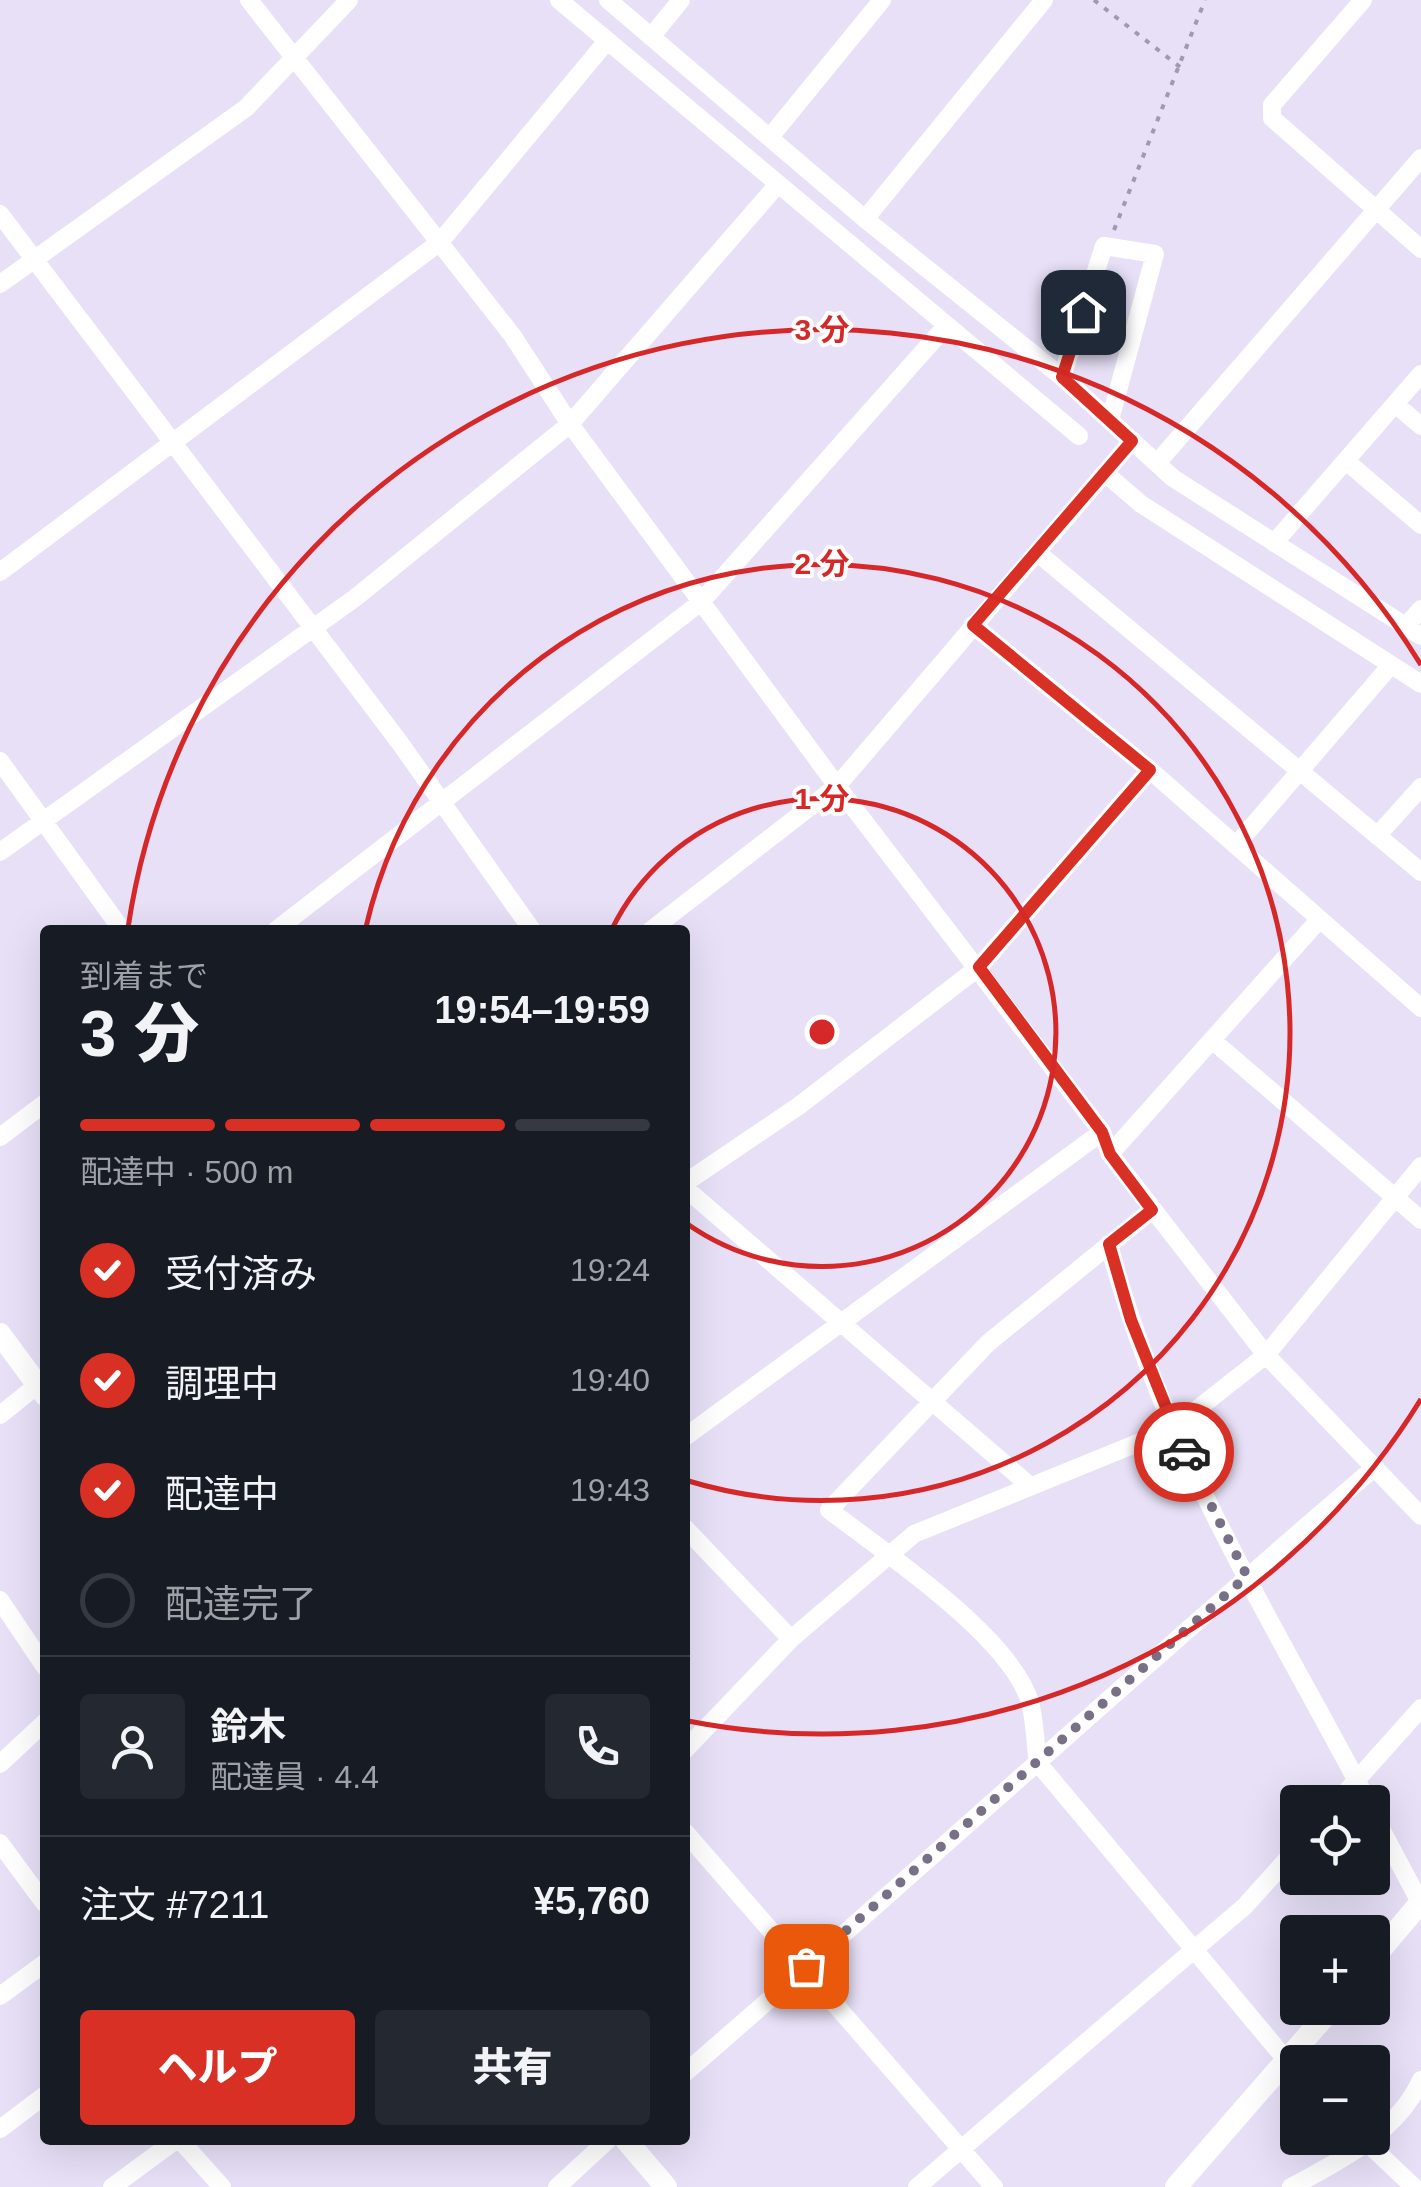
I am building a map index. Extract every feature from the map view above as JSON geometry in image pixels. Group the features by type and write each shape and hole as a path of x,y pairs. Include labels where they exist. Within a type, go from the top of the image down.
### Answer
{"street":[{"path":"249,0 512,335 570,424 836,786 979,967 1102,1132 1110,1154 1152,1210 1266,1355 1421,1516"},
{"path":"0,284 246,108 295,62 349,0"},
{"path":"559,0 1079,436"},
{"path":"608,0 865,219 1062,377 1157,463 1414,631 1421,609"},
{"path":"651,37 681,0"},
{"path":"770,137 882,0"},
{"path":"865,219 1044,0"},
{"path":"1363,0 1272,106 1272,118 1421,250"},
{"path":"0,572 440,242 607,41"},
{"path":"1157,463 1421,158"},
{"path":"0,852 313,628 570,424 778,184"},
{"path":"0,214 444,804 529,925"},
{"path":"1062,377 1104,246 1154,254 1110,420"},
{"path":"283,925 701,602 946,326"},
{"path":"1274,543 1421,374"},
{"path":"1395,404 1421,426"},
{"path":"658,925 836,786 1132,441"},
{"path":"1346,461 1421,525"},
{"path":"1106,474 1141,504 1421,684"},
{"path":"1039,554 1421,872"},
{"path":"973,625 1150,770 1421,1008"},
{"path":"1236,846 1391,665"},
{"path":"0,760 118,925"},
{"path":"690,1182 800,1105 979,967 1150,770"},
{"path":"1378,836 1421,787"},
{"path":"1110,1154 1319,920"},
{"path":"1212,1040 1421,1220"},
{"path":"0,1137 40,1107"},
{"path":"690,1433 1102,1132"},
{"path":"690,1745 791,1639 914,1534 1172,1429 1266,1355 1421,1166"},
{"path":"690,1190 1029,1486"},
{"path":"1152,1210 988,1343 829,1510 982,1634 1016,1675 1030,1700 1038,1763 1280,2055"},
{"path":"1109,1244 1131,1320 1172,1429 1358,1785"},
{"path":"0,1334 40,1384"},
{"path":"0,1414 40,1387"},
{"path":"690,2069 1374,1468"},
{"path":"690,1533 791,1639"},
{"path":"0,1600 40,1660"},
{"path":"1352,1785 1421,1708"},
{"path":"0,1764 40,1727"},
{"path":"690,1838 806,1966 994,2187"},
{"path":"0,1843 40,1897"},
{"path":"1390,1845 1421,1903 1390,1939"},
{"path":"917,2187 1245,1906 1280,1867"},
{"path":"0,1996 40,1967"},
{"path":"1177,2187 1280,2079"},
{"path":"1390,2121 1411,2106 1421,2080"},
{"path":"0,2129 40,2100"},
{"path":"112,2187 171,2145"},
{"path":"183,2145 222,2187"},
{"path":"557,2187 603,2145"},
{"path":"630,2145 666,2187"},
{"path":"1291,2187 1341,2155"},
{"path":"1380,2155 1414,2187"}],"path":[{"path":"1094,0 1180,67"},
{"path":"1108,244 1205,0"}],"way so far":[{"path":"806,1966 1247,1576 1184,1452"}],"route":[{"path":"1083,312 1062,377 1132,441 1039,554 973,625 1150,770 979,967 1102,1132 1110,1154 1152,1210 1109,1244 1131,1320 1184,1452"}]}
